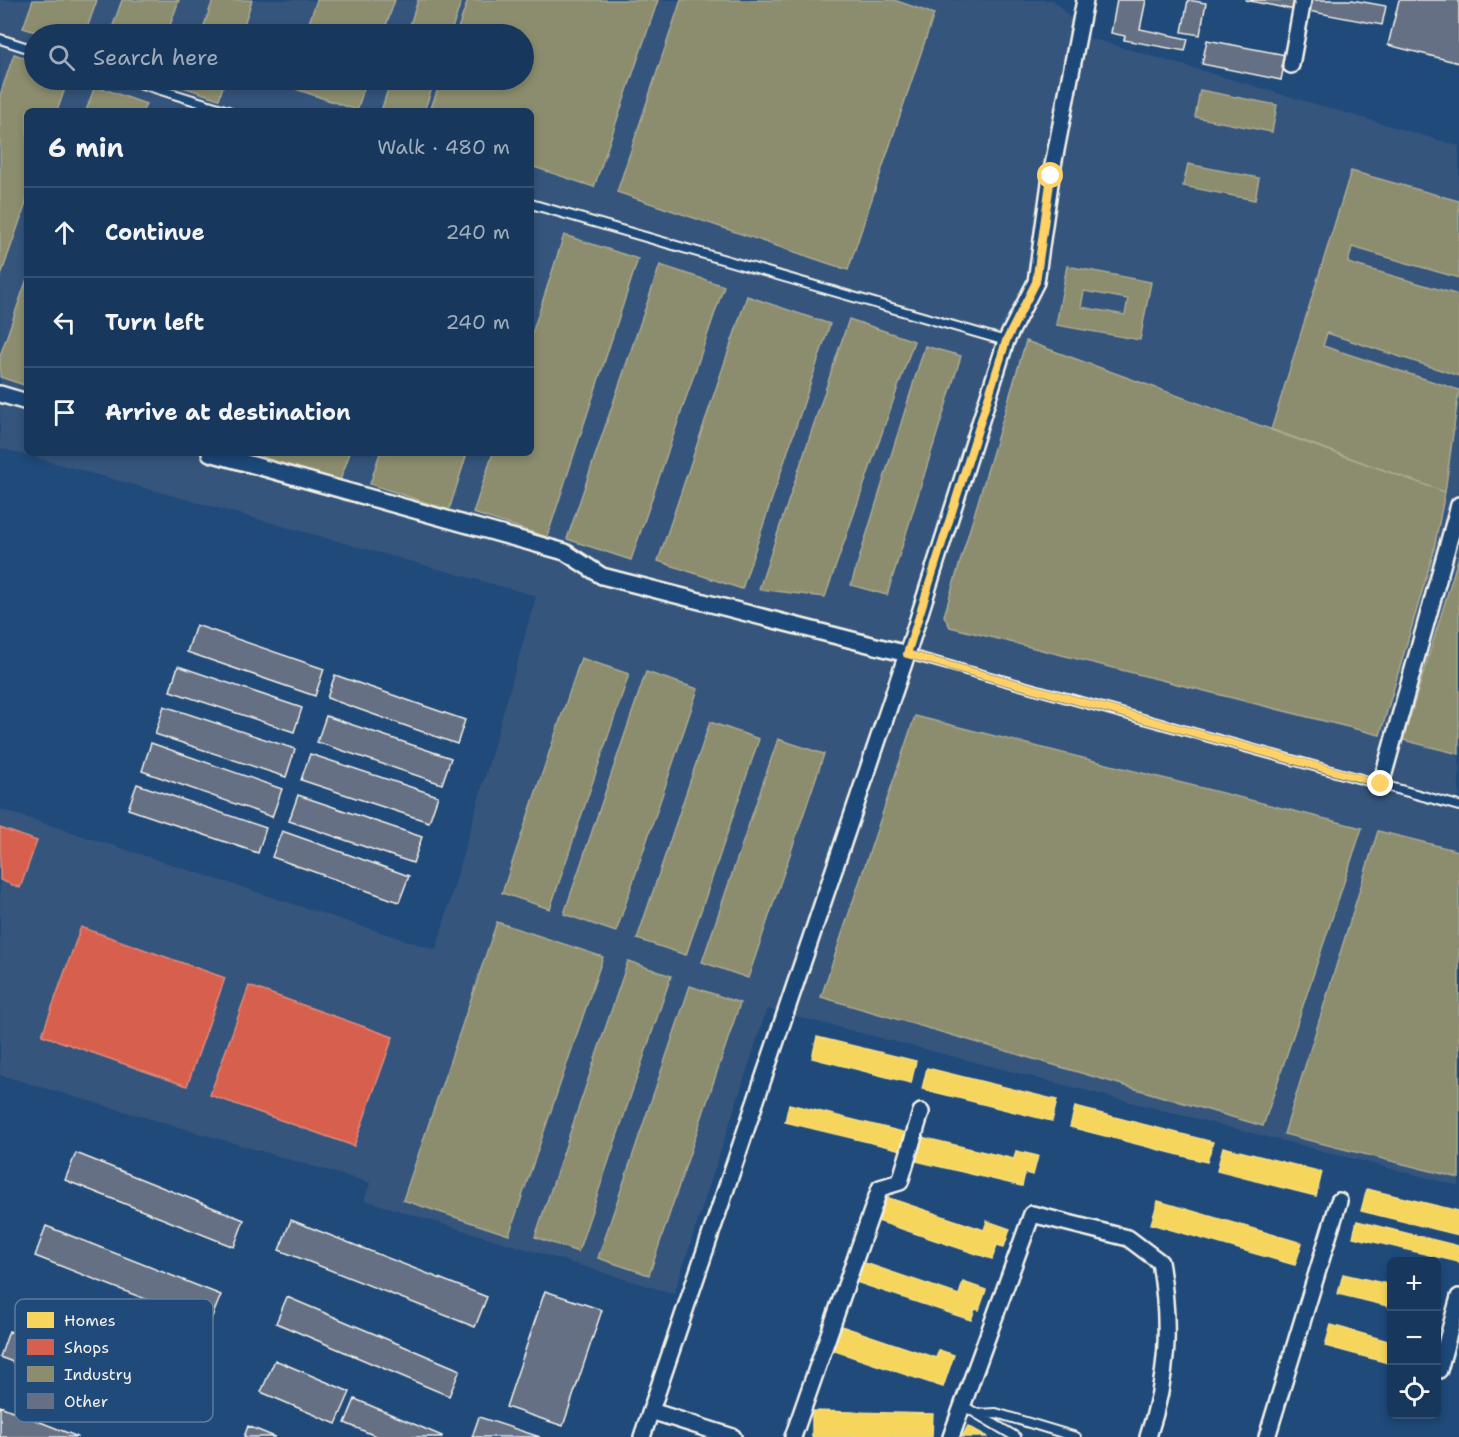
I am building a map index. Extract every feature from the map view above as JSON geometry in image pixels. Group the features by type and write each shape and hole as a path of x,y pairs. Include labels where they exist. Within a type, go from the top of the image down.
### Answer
{"street":[{"path":"642,1437 907,654 1006,341 1036,282 1051,176 1085,0"},
{"path":"1291,65 1303,0"},
{"path":"0,394 24,401"},
{"path":"221,456 565,552 602,576 907,654"},
{"path":"1381,784 1459,505"},
{"path":"793,1437 880,1188 900,1182 921,1112"},
{"path":"1267,1437 1339,1202"},
{"path":"951,1437 1032,1214 1128,1238 1160,1262 1167,1301 1168,1348 1157,1412 1148,1437"},
{"path":"1440,1365 1459,1297"},
{"path":"651,1411 733,1437"}],"lane":[{"path":"0,39 24,47"},
{"path":"161,90 218,108"},
{"path":"534,205 1006,341"},
{"path":"907,654 1459,806"},
{"path":"962,1406 1016,1437"},
{"path":"977,1414 996,1413 1076,1437"}],"shaded area":[{"path":"0,0 1053,0 1090,38 1459,146 1459,1186 767,1009 674,1294 364,1200 370,1183 0,1075 0,809 436,950 536,596 29,456 534,456 534,108 24,108 24,455 0,448"}],"building: Homes":[{"path":"817,1037 916,1061 911,1083 812,1058"},
{"path":"927,1068 1057,1100 1052,1121 922,1089"},
{"path":"789,1104 907,1133 902,1150 785,1122"},
{"path":"1075,1107 1213,1142 1207,1162 1070,1127"},
{"path":"921,1137 1014,1159 1016,1151 1038,1156 1033,1175 1025,1173 1022,1186 916,1161"},
{"path":"1223,1147 1322,1172 1316,1196 1217,1171"},
{"path":"1367,1189 1459,1211 1459,1235 1361,1211"},
{"path":"886,1197 984,1230 987,1221 1010,1229 1004,1247 997,1245 992,1259 878,1221"},
{"path":"1158,1201 1302,1243 1295,1265 1151,1224"},
{"path":"1357,1221 1459,1246 1459,1262 1441,1257 1353,1237"},
{"path":"862,1262 959,1295 963,1282 986,1290 979,1310 975,1309 971,1320 856,1282"},
{"path":"1343,1274 1387,1284 1387,1306 1338,1294"},
{"path":"1331,1325 1387,1341 1387,1363 1325,1346"},
{"path":"841,1326 936,1358 939,1350 954,1355 943,1387 832,1350"},
{"path":"812,1411 933,1414 932,1437 812,1437"},
{"path":"968,1426 988,1437 962,1437"}],"building: Shops":[{"path":"0,828 37,841 20,888 0,880"},
{"path":"81,927 225,978 187,1086 42,1035"},
{"path":"249,986 393,1037 354,1146 210,1095"}],"building: Industry":[{"path":"33,0 97,0 89,24 24,24"},
{"path":"122,0 179,0 171,24 114,24"},
{"path":"213,0 252,0 244,24 205,24"},
{"path":"317,0 395,0 387,24 309,24"},
{"path":"418,0 462,0 454,24 410,24"},
{"path":"468,0 658,0 594,187 534,167 534,108 431,108 437,90 534,90 534,24 460,24"},
{"path":"681,0 894,0 934,14 848,270 617,192"},
{"path":"14,54 24,58 24,90 64,90 58,108 24,108 24,209 0,278 0,95"},
{"path":"94,90 106,90 146,104 144,108 87,108"},
{"path":"192,90 222,90 219,99"},
{"path":"299,90 364,90 358,108 351,108"},
{"path":"388,90 431,90 425,108 382,108"},
{"path":"1200,90 1277,105 1272,132 1195,117"},
{"path":"1188,164 1259,178 1255,200 1183,186"},
{"path":"1351,171 1459,201 1459,278 1352,247 1348,263 1459,295 1459,376 1327,333 1323,346 1459,390 1445,492 1271,430"},
{"path":"564,235 638,259 547,537 473,513 492,456 534,456 534,328"},
{"path":"660,265 724,286 631,560 567,539"},
{"path":"1067,266 1151,282 1140,340 1056,325","holes":["1084,291 1128,299 1125,315 1081,307"]},
{"path":"24,288 24,385 0,377 0,356"},
{"path":"747,296 830,324 742,589 658,561"},
{"path":"849,319 914,341 825,597 759,589"},
{"path":"1026,341 1445,492 1433,554 1380,735 950,627 944,616"},
{"path":"925,346 961,356 887,595 851,585"},
{"path":"261,456 349,456 339,483"},
{"path":"379,456 466,456 449,510 370,484"},
{"path":"1459,556 1459,754 1403,740"},
{"path":"581,658 629,674 550,909 502,893"},
{"path":"646,672 698,689 616,932 564,914"},
{"path":"915,716 1362,828 1263,1126 821,997"},
{"path":"710,722 759,739 686,955 637,939"},
{"path":"778,739 824,754 748,978 702,962"},
{"path":"1378,831 1459,851 1459,1178 1284,1134"},
{"path":"497,922 603,957 509,1235 403,1200"},
{"path":"628,961 671,976 578,1252 535,1237"},
{"path":"690,986 740,1003 649,1275 598,1258"}],"building: Other":[{"path":"1117,0 1146,0 1140,29 1188,39 1185,51 1124,40 1125,36 1111,33"},
{"path":"1188,0 1206,3 1200,35 1182,32"},
{"path":"1245,0 1297,0 1295,10"},
{"path":"1310,0 1352,0 1386,6 1382,25 1308,11"},
{"path":"1399,0 1459,0 1459,63 1388,45"},
{"path":"1207,40 1286,55 1281,80 1202,64"},
{"path":"196,625 324,669 315,696 187,652"},
{"path":"178,666 302,708 294,732 170,691"},
{"path":"335,675 465,720 457,744 327,698"},
{"path":"164,706 295,749 286,777 155,734"},
{"path":"326,716 451,758 442,784 317,742"},
{"path":"151,743 282,789 272,817 142,771"},
{"path":"310,754 438,796 429,822 301,780"},
{"path":"137,784 266,828 258,853 128,809"},
{"path":"298,795 422,837 413,863 289,821"},
{"path":"282,831 409,876 399,902 272,857"},
{"path":"76,1153 244,1220 234,1247 65,1180"},
{"path":"291,1220 487,1297 475,1327 279,1250"},
{"path":"46,1226 221,1295 213,1314 213,1299 145,1299 35,1256"},
{"path":"545,1291 602,1310 563,1426 506,1407"},
{"path":"287,1297 460,1370 449,1396 276,1323"},
{"path":"9,1331 15,1333 15,1363 0,1357"},
{"path":"275,1360 350,1392 336,1424 261,1392"},
{"path":"355,1399 442,1437 378,1437 345,1423"},
{"path":"0,1406 15,1412 15,1422 40,1422 78,1437 0,1437"},
{"path":"479,1417 540,1437 472,1437"},
{"path":"248,1426 275,1437 244,1437"}],"route":[{"path":"1051,176 1036,282 1006,341 907,654 1381,784"}]}
